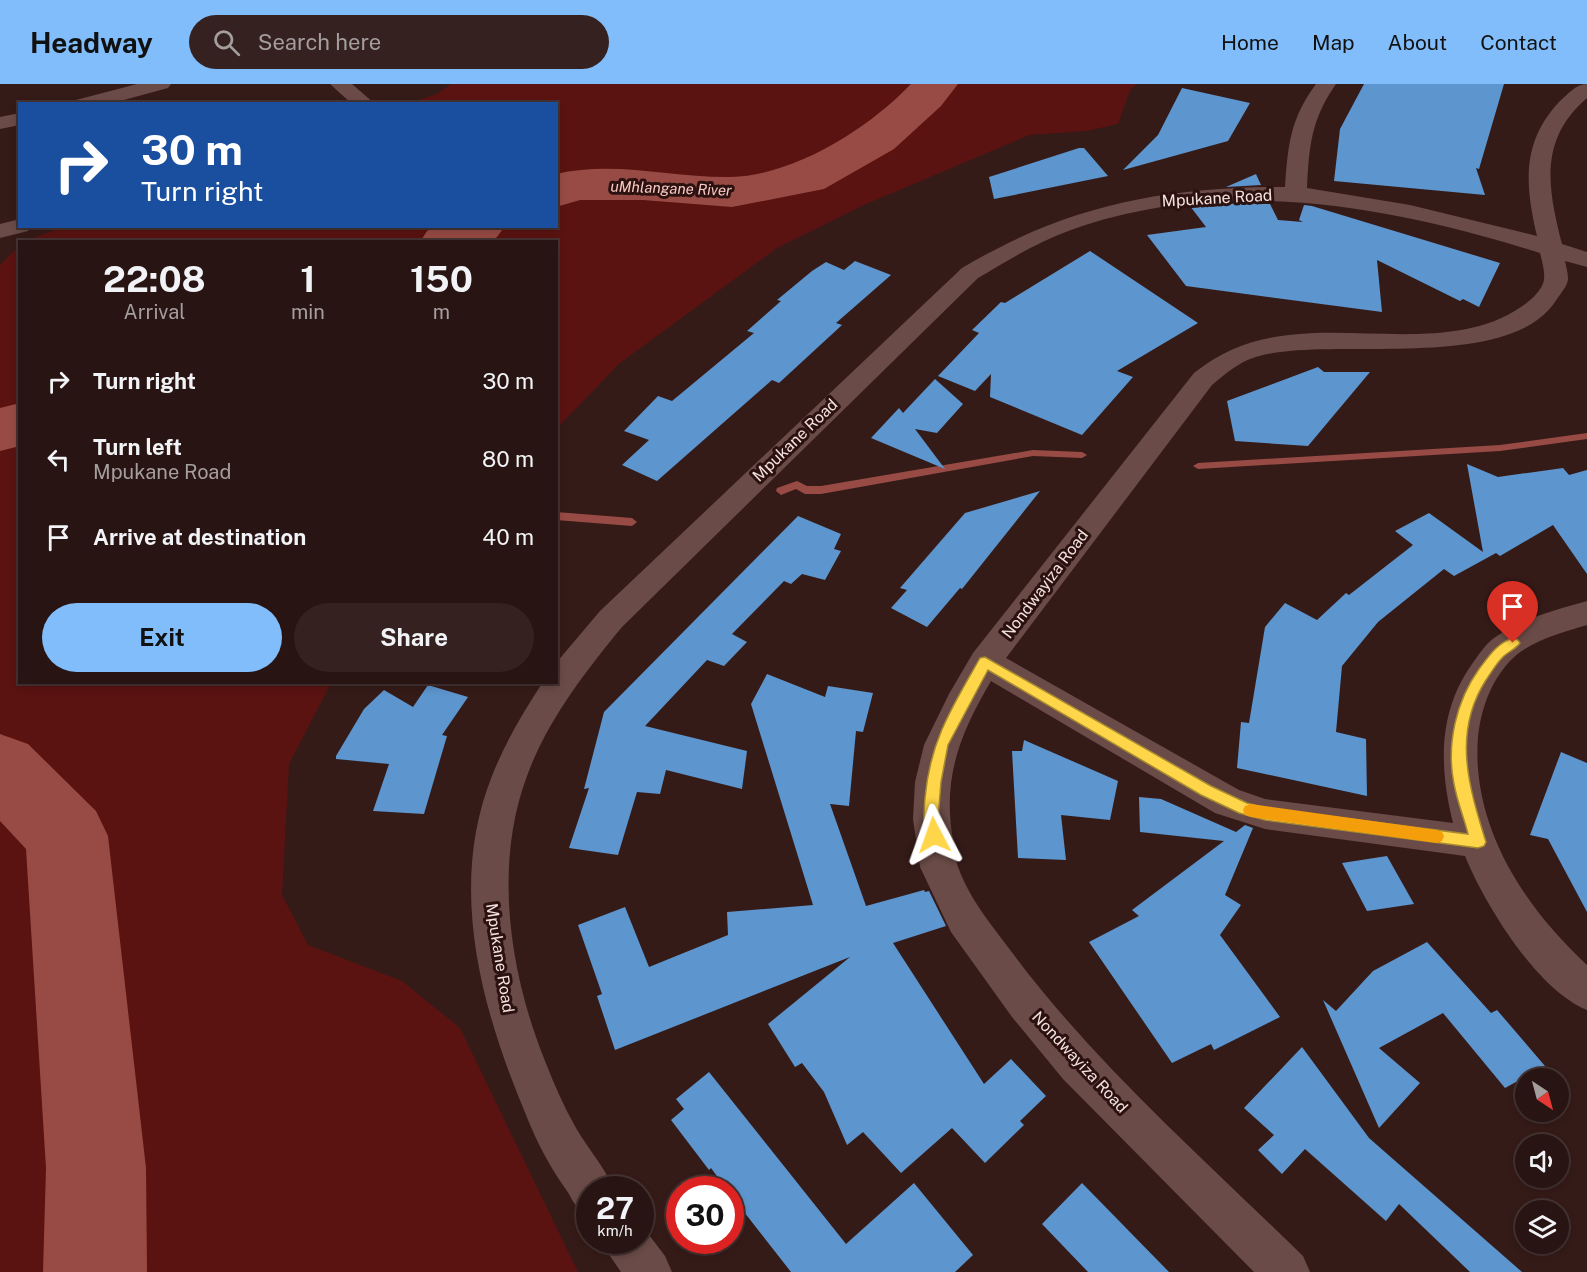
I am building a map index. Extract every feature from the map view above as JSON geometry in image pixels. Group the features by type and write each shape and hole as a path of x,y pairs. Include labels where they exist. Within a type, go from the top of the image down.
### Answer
{"street":[{"path":"91,102 161,84"},
{"path":"340,84 362,102"},
{"path":"1296,194 1299,137 1305,116 1326,84"},
{"name":"Nondwayiza Road","path":"1287,1272 1078,1065 1026,1004 965,920 939,867 931,819 941,745 961,703 985,662 1203,379 1220,365 1236,355 1260,347 1309,341 1456,339 1487,332 1528,314 1543,303 1556,281 1536,175 1539,156 1553,124 1563,110 1587,89"},
{"path":"0,123 18,119"},
{"name":"Mpukane Road","path":"583,1176 561,1143 532,1082 512,1028 491,924 490,875 495,829 507,781 536,721 575,659 611,619 970,273 1031,237 1115,209 1148,202 1189,198 1296,194 1390,208 1551,248 1587,260"},
{"path":"0,231 18,226"},
{"path":"1587,613 1528,634 1498,653 1479,679 1466,705 1458,746 1467,810 1492,875 1527,930 1587,991"},
{"path":"985,662 1206,790 1244,809 1265,814 1478,842"},
{"path":"636,1254 649,1272"}],"shaded area":[{"path":"451,84 1137,84 1130,90 1118,124 1086,131 1029,135 864,205 777,248 620,363 558,427 558,240 27,240 61,228 558,228 558,102 413,102 437,94"},
{"path":"18,247 18,684 330,684 289,764 282,895 308,945 402,981 460,1028 578,1272 0,1272 0,265"}],"building":[{"path":"1364,84 1504,84 1479,169 1476,168 1485,195 1334,181 1340,129"},
{"path":"1182,88 1250,103 1228,141 1123,170 1158,135"},
{"path":"1084,148 1108,176 994,199 989,177"},
{"path":"1256,174 1261,185 1226,187"},
{"path":"1270,204 1278,220 1303,222 1299,220 1304,205 1312,206 1500,263 1479,307 1463,299 1460,301 1377,260 1382,312 1186,286 1147,235 1206,227 1190,206"},
{"path":"1090,251 1198,323 1117,371 1133,377 1082,435 990,397 991,374 975,391 938,376 979,333 972,330 1001,302 1005,303"},
{"path":"855,261 891,275 836,323 842,325 779,383 772,380 657,481 622,465 649,440 624,431 658,396 672,401 754,333 747,331 781,301 777,300 812,271 826,262 844,270"},
{"path":"1318,367 1324,372 1370,372 1308,446 1235,441 1227,401"},
{"path":"935,379 963,404 937,433 915,429 945,469 871,438 899,408 903,413"},
{"path":"1467,464 1498,477 1563,468 1569,475 1587,470 1587,574 1553,525 1500,556 1496,553 1454,576 1444,569 1378,622 1342,666 1336,732 1366,739 1367,796 1237,768 1241,722 1249,723 1265,627 1285,603 1317,620 1346,593 1349,595 1413,545 1395,531 1429,513 1483,552"},
{"path":"1040,491 962,589 960,588 927,627 891,608 907,590 900,588 965,513"},
{"path":"798,516 841,534 834,549 841,551 825,580 802,574 791,584 784,581 732,634 747,642 724,666 707,660 645,726 747,751 742,789 666,770 660,794 637,792 618,855 569,848 589,788 584,789 604,712"},
{"path":"767,674 825,697 828,686 873,693 863,732 856,731 849,806 830,804 866,906 924,890 929,891 946,926 893,943 984,1084 1011,1059 1046,1096 1020,1121 1024,1125 985,1163 952,1128 901,1173 863,1132 847,1145 824,1092 802,1063 795,1067 768,1024 850,957 615,1050 597,996 602,994 578,925 625,907 649,967 728,935 727,912 813,905 751,704"},
{"path":"428,685 468,697 442,735 447,736 424,814 373,811 389,764 336,759 336,756 364,709 384,690 413,707"},
{"path":"1024,740 1118,781 1110,820 1061,815 1066,860 1018,858 1012,751 1022,751"},
{"path":"1561,752 1587,763 1587,912 1548,839 1530,835"},
{"path":"1139,797 1161,799 1236,832 1245,825 1253,828 1225,895 1241,905 1220,935 1280,1017 1214,1050 1211,1044 1172,1063 1089,942 1139,916 1132,910 1224,841 1140,832"},
{"path":"1387,856 1414,904 1367,911 1342,863"},
{"path":"1427,942 1491,1013 1497,1010 1545,1066 1515,1068 1515,1082 1505,1088 1443,1013 1379,1048 1420,1083 1379,1128 1323,1000 1336,1011 1373,971"},
{"path":"1302,1047 1369,1138 1522,1272 1470,1272 1399,1204 1386,1221 1305,1149 1282,1174 1258,1150 1274,1135 1244,1108"},
{"path":"709,1072 846,1244 914,1183 973,1255 955,1272 791,1272 744,1212 744,1176 717,1176 711,1168 709,1170 671,1120 684,1109 676,1099"},
{"path":"1082,1183 1169,1272 1088,1272 1042,1224"}],"waterway":[{"name":"uMhlangane River","path":"558,191 573,185 643,185 732,192 806,178 877,139 925,96 935,84"},
{"name":"uMhlangane River","path":"450,240 475,228"},
{"name":"uMhlangane River","path":"0,431 18,424"},
{"name":"uMhlangane River","path":"1,431 18,431"},
{"path":"1198,466 1500,448 1587,436"},
{"path":"781,491 797,485 805,490 821,490 1033,453 1082,455"},
{"path":"558,516 632,522"},
{"path":"0,767 67,836 96,1168 95,1272"}],"slow traffic":[{"path":"1251,810 1265,814 1437,836"}],"route":[{"path":"934,835 931,819 933,782 941,745 961,703 985,662 1206,790 1244,809 1265,814 1478,842 1461,783 1458,746 1466,705 1479,679 1498,653 1513,643"}]}
